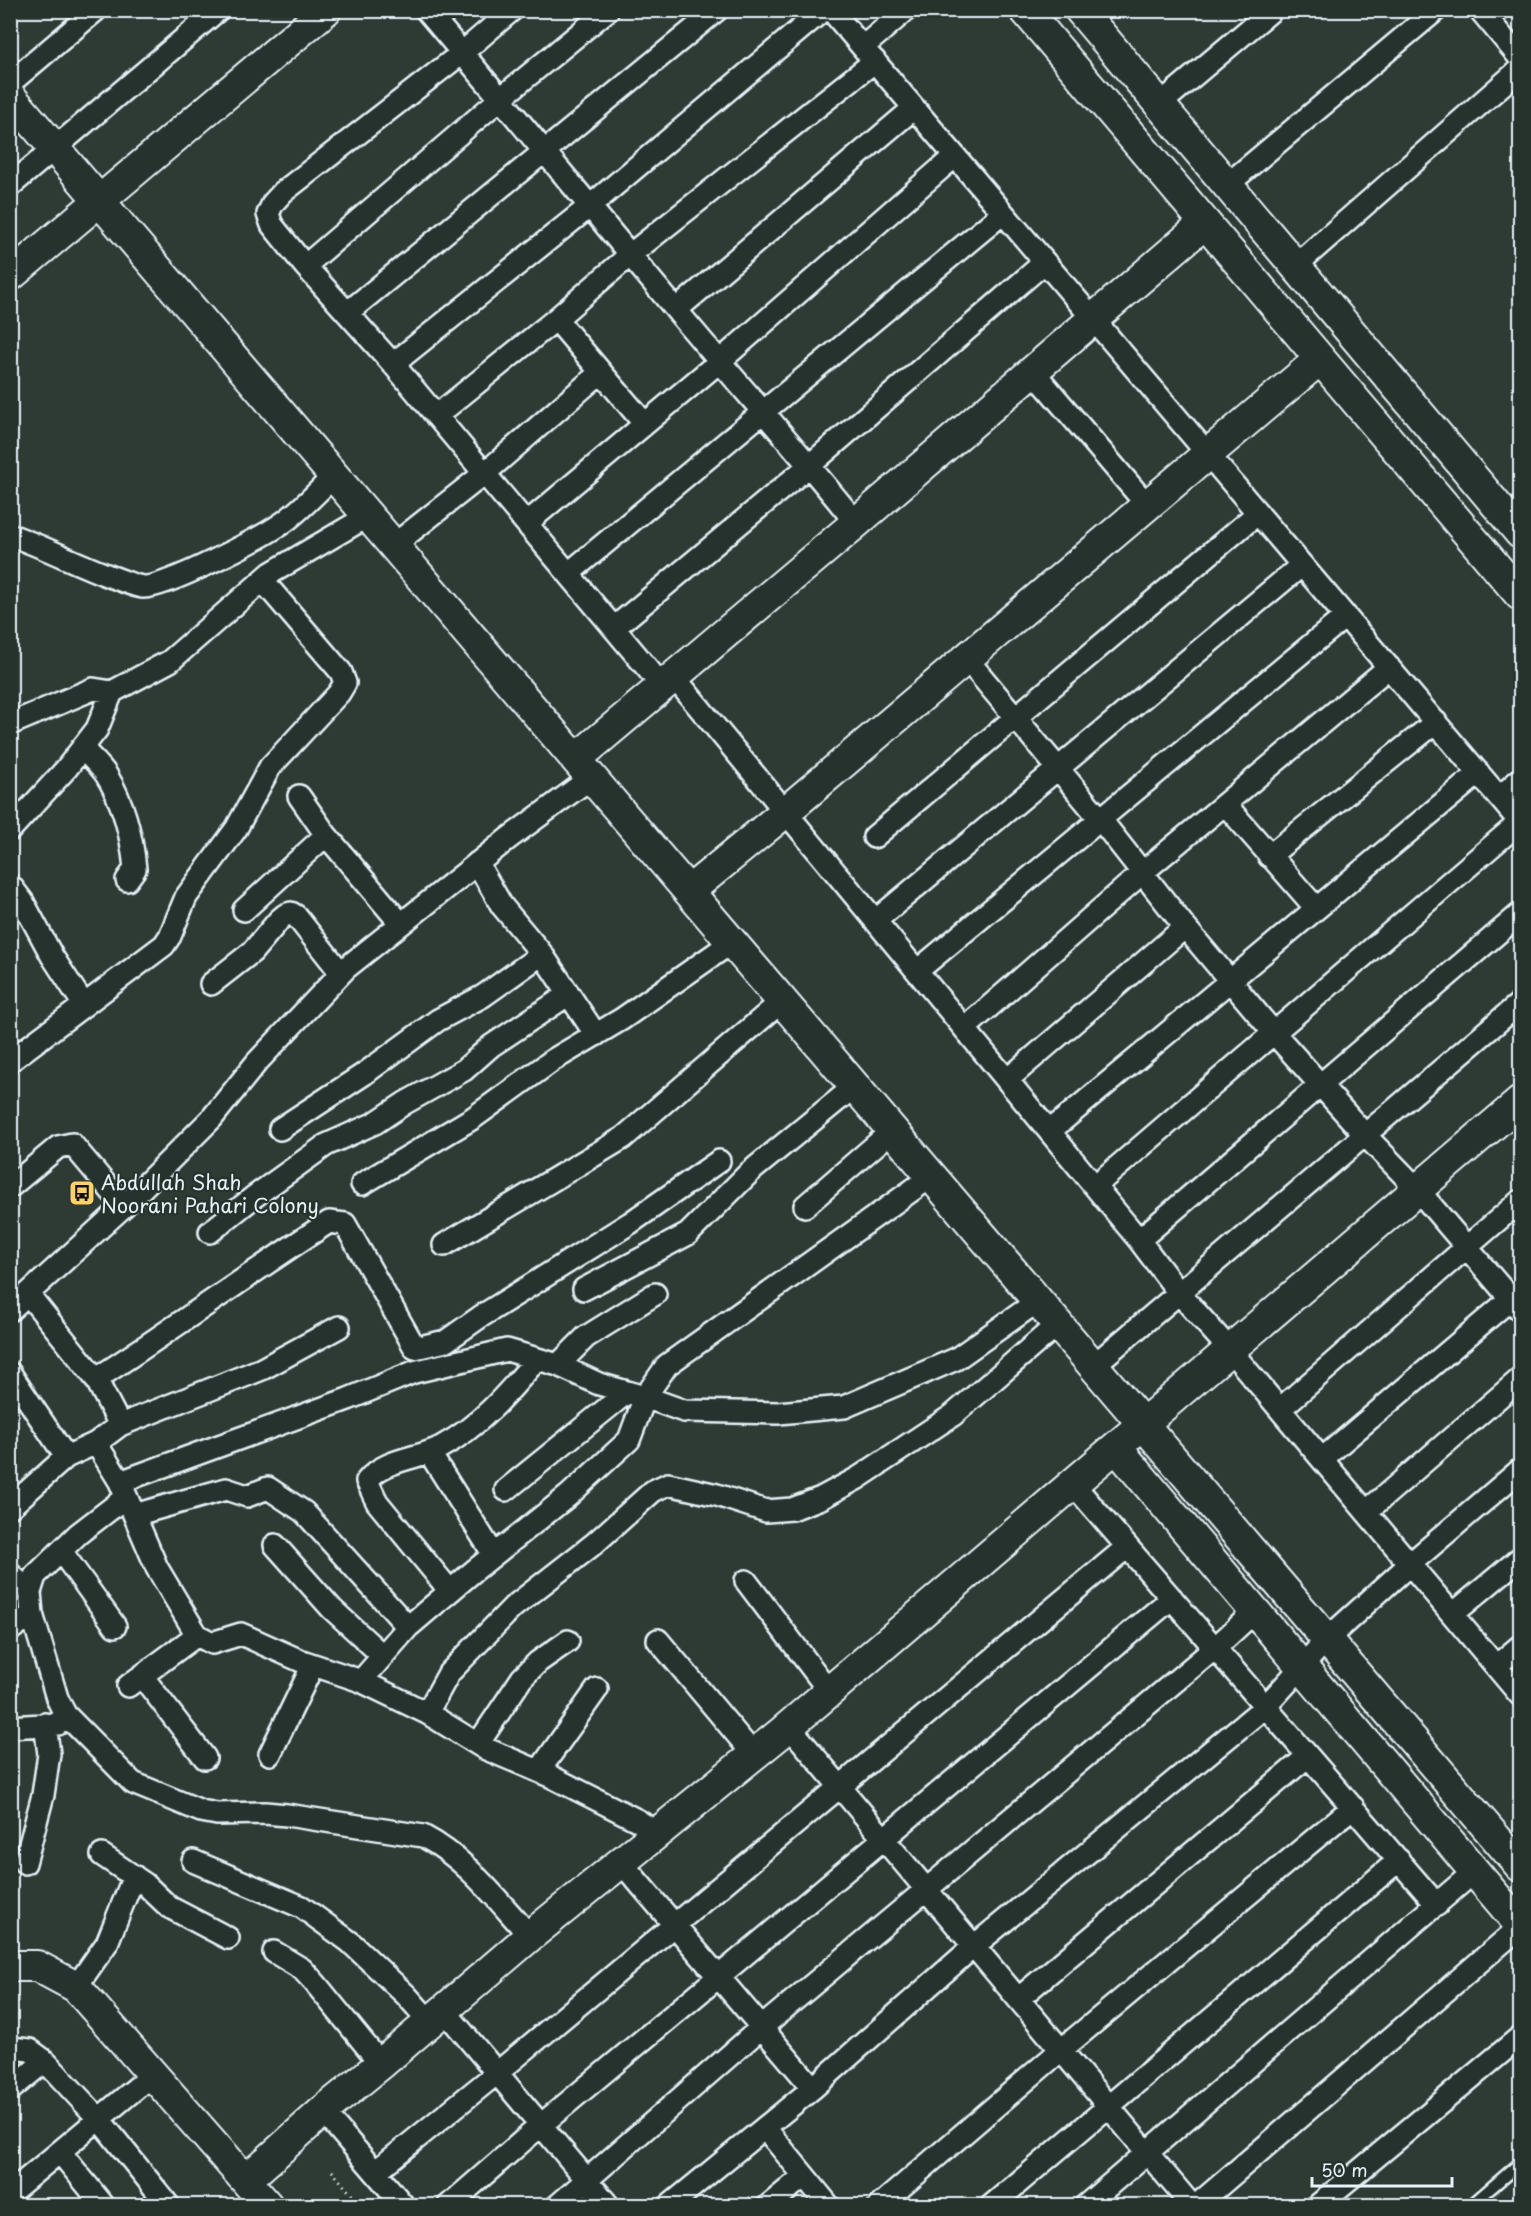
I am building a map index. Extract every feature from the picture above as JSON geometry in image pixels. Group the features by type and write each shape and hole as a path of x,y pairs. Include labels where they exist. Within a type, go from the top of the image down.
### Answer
{"street":[{"path":"10,83 96,10"},
{"path":"10,186 218,10"},
{"path":"10,276 326,10"},
{"path":"426,10 589,207 810,465 856,523"},
{"path":"512,10 462,53 282,192 268,214 272,225 305,266 393,364 614,628 669,682 785,812 1050,1131 1179,1293 1281,1409 1521,1695"},
{"path":"305,266 501,98 608,10"},
{"path":"347,314 717,10"},
{"path":"393,364 589,207 823,10"},
{"path":"831,10 1521,822 1095,1186"},
{"path":"436,416 556,319 868,54 906,10"},
{"path":"1025,10 1521,595"},
{"path":"1080,10 1521,534"},
{"path":"1159,105 1272,10"},
{"path":"1227,185 1436,10"},
{"path":"1480,10 1517,45"},
{"path":"1295,266 1521,69"},
{"path":"10,96 1521,1866"},
{"path":"676,310 914,108"},
{"path":"527,524 720,361 955,156"},
{"path":"568,573 1003,213"},
{"path":"10,1310 124,1206 212,1118 257,1062 341,973 477,863 584,768 669,682 1205,223"},
{"path":"614,628 810,465 1045,262"},
{"path":"556,319 644,423"},
{"path":"688,891 785,812 1320,359"},
{"path":"1033,371 1148,505"},
{"path":"394,545 485,473 601,372"},
{"path":"10,535 43,546 81,566 141,587 155,587 272,530 334,476"},
{"path":"874,837 1258,513"},
{"path":"10,724 93,689 112,692 170,661 271,573 368,516"},
{"path":"875,921 1302,565"},
{"path":"11,1059 164,945 186,897 236,829 270,767 339,693 345,683 341,672 263,581"},
{"path":"917,971 1346,616"},
{"path":"966,658 1274,1033 1517,1300 1322,1459"},
{"path":"964,1028 1143,872 1389,667"},
{"path":"10,830 97,729 112,692"},
{"path":"1269,856 1436,722"},
{"path":"82,748 107,774 125,816 133,848 135,869 127,880"},
{"path":"1050,1131 1479,773"},
{"path":"1500,797 1521,779"},
{"path":"299,796 326,835 401,924"},
{"path":"1225,804 1315,908"},
{"path":"244,910 326,835"},
{"path":"477,863 502,906 542,954 596,1035"},
{"path":"10,885 84,1005"},
{"path":"211,984 252,952 279,920 291,913 296,916 341,973"},
{"path":"1139,1240 1319,1084 1521,914"},
{"path":"1007,1080 1185,927"},
{"path":"362,1184 473,1118 553,1060 622,1019 732,942"},
{"path":"280,1129 364,1074 438,1020 483,996 542,954"},
{"path":"210,1232 326,1145 375,1123 405,1103 464,1070 491,1046 569,994"},
{"path":"444,1245 623,1138 782,1001"},
{"path":"1093,1366 1521,1003"},
{"path":"584,1289 688,1234 750,1172 855,1086"},
{"path":"246,2180 323,2111 531,1936 789,1726 1521,1102"},
{"path":"805,1206 893,1130"},
{"path":"10,1186 58,1147 72,1144 124,1206"},
{"path":"96,1379 174,1329 275,1256 328,1222 345,1224 415,1348 446,1341 480,1317 630,1223 719,1161"},
{"path":"506,1490 635,1395 667,1365 932,1176"},
{"path":"1281,1409 1521,1201"},
{"path":"28,1294 96,1379 120,1425"},
{"path":"558,1365 586,1337 656,1294"},
{"path":"531,1936 463,1863 442,1846 423,1836 287,1815 265,1813 217,1815 201,1811 133,1783 73,1723 65,1714 57,1698 32,1614 30,1592 35,1576 61,1551 127,1498 348,1399 414,1372 507,1350 558,1365 598,1384 684,1411 778,1413 844,1407 956,1359 1038,1301"},
{"path":"427,1713 449,1673 513,1607 595,1543 653,1491 668,1484 717,1495 766,1511 792,1509 821,1498 858,1478 953,1415 1058,1324"},
{"path":"10,1507 66,1457 96,1443 120,1425 262,1369 339,1327"},
{"path":"450,1592 377,1502 367,1481 375,1471 440,1448 471,1427 503,1400 536,1360"},
{"path":"10,1373 66,1457"},
{"path":"1366,1512 1521,1378"},
{"path":"361,1681 408,1627 568,1496 630,1440 635,1395"},
{"path":"96,1443 127,1498 156,1568 197,1635 212,1643 241,1634 313,1665 361,1681 427,1713 478,1744 539,1771 637,1820 657,1833"},
{"path":"789,1726 1194,2205 1521,1926 1116,1447"},
{"path":"429,1452 494,1556"},
{"path":"669,2205 813,2088 974,1946 1266,1706 1327,1639 1410,1564 1521,1470"},
{"path":"1073,1484 1437,1905"},
{"path":"127,1498 226,1489 247,1496 268,1488 304,1512 408,1627"},
{"path":"275,1545 332,1609 383,1656"},
{"path":"375,2172 497,2073 1127,1547"},
{"path":"61,1551 115,1626"},
{"path":"1453,1614 1521,1558"},
{"path":"10,1574 30,1592"},
{"path":"746,1581 829,1691"},
{"path":"448,2205 1172,1598"},
{"path":"557,2205 762,2028 1215,1648 1255,1611"},
{"path":"10,1630 32,1614"},
{"path":"197,1635 135,1681 205,1758"},
{"path":"658,1640 754,1755"},
{"path":"478,1744 522,1678 538,1662 568,1641"},
{"path":"1496,1666 1521,1647"},
{"path":"270,1754 313,1665"},
{"path":"539,1771 597,1689"},
{"path":"10,1727 73,1723"},
{"path":"25,1863 43,1795 49,1754 45,1725"},
{"path":"1018,1999 1308,1756"},
{"path":"891,2202 1061,2050 1353,1807"},
{"path":"102,1855 134,1876 169,1907 228,1938"},
{"path":"991,2205 1399,1860"},
{"path":"193,1861 302,1907 350,1942 406,1995 437,2016 497,2073 609,2205"},
{"path":"621,1862 813,2088"},
{"path":"1085,2205 1475,1871"},
{"path":"76,1988 107,1943 134,1876"},
{"path":"274,1952 302,1969 381,2064"},
{"path":"10,1966 37,1966 76,1988 268,2205"},
{"path":"1317,2205 1521,2037"},
{"path":"10,2048 30,2050 45,2061 99,2119 169,2205"},
{"path":"10,2090 45,2061"},
{"path":"10,2193 153,2074"},
{"path":"323,2111 404,2205"},
{"path":"765,2128 829,2205"},
{"path":"60,2152 104,2205"},
{"path":"768,2205 804,2176"}],"lane":[{"path":"1470,2205 1521,2163"}],"path":[{"path":"332,2171 361,2205"}],"place":[{"name":"Abdullah Shah Noorani Pahari Colony","path":"82,1193"}]}
